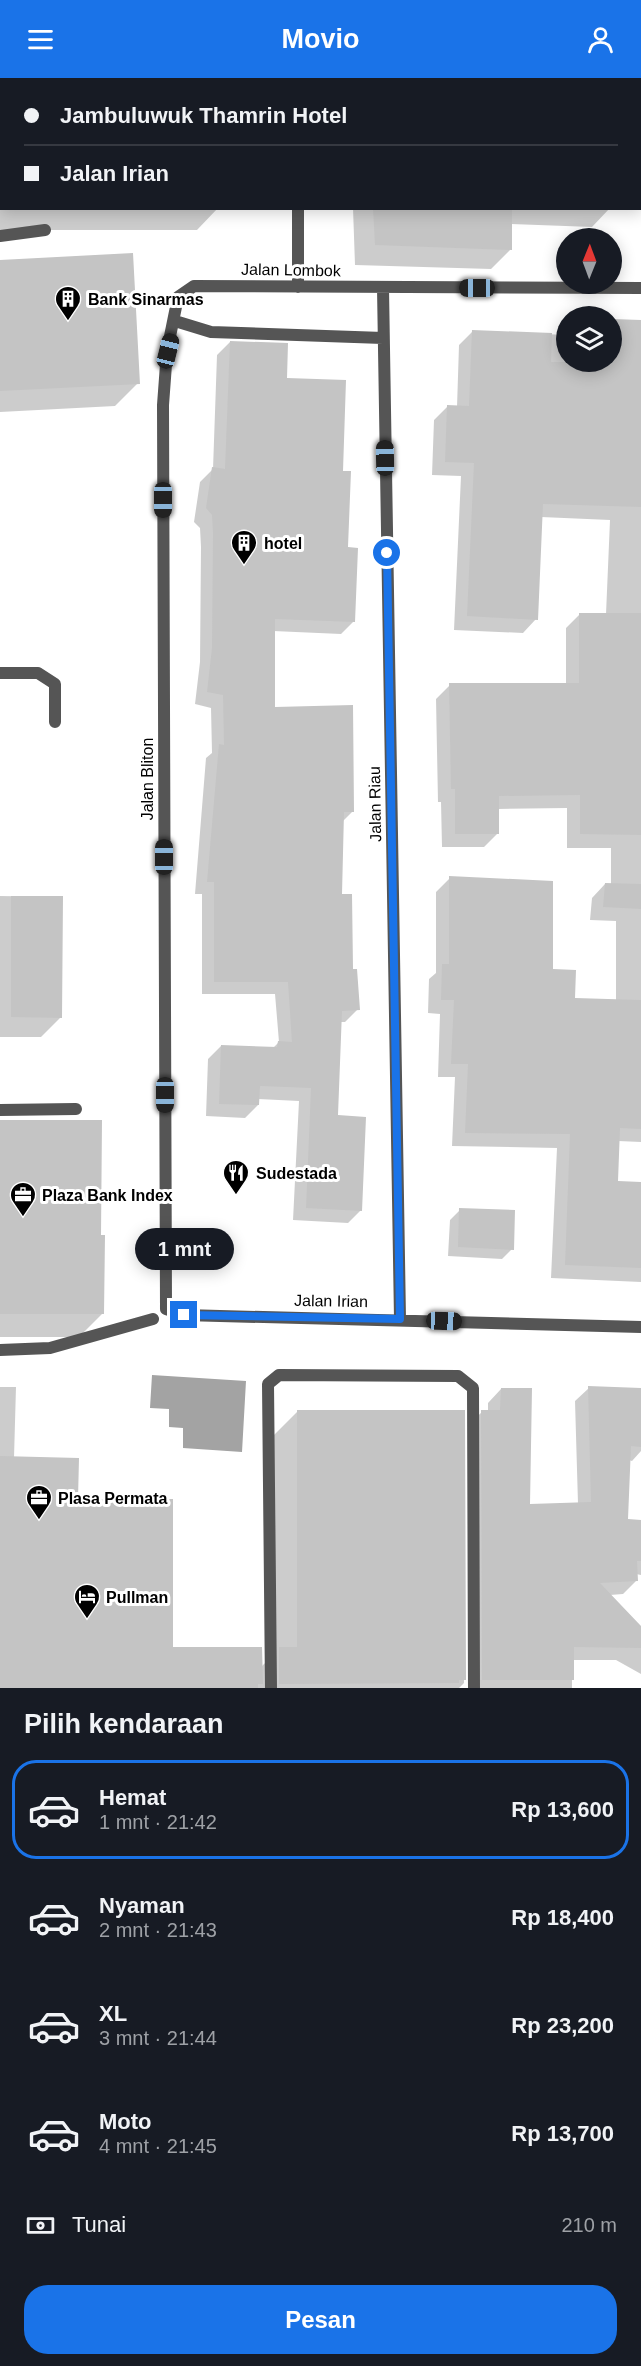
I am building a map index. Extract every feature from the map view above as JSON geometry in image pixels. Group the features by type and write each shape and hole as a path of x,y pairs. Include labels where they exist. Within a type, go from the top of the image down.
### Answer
{"street":[{"path":"297,286 298,210"},
{"path":"0,236 45,230"},
{"name":"Jalan Lombok","path":"175,321 178,297 194,286 641,288"},
{"name":"Jalan Riau","path":"383,288 400,1319"},
{"path":"175,321 212,332 383,338"},
{"name":"Jalan Bliton","path":"165,1309 163,405 168,351 175,321"},
{"path":"0,673 38,673 55,684 55,722"},
{"path":"0,1110 76,1109"},
{"name":"Jalan Irian","path":"165,1309 184,1315 641,1327"},
{"path":"0,1350 50,1348 153,1319"},
{"path":"271,1688 268,1384 279,1375 458,1376 473,1388 474,1688"}],"shaded area":[{"path":"152,1375 246,1381 242,1452 183,1448 183,1428 169,1427 169,1409 150,1408"}],"building":[{"path":"373,210 512,210 512,250 375,245"},
{"name":"Bank Sinarmas","path":"133,253 140,384 0,391 0,260"},
{"path":"622,319 641,320 641,507 543,504 538,620 467,616 474,463 445,462 447,405 469,406 472,330 552,333 551,362 556,362 556,372 622,372"},
{"path":"230,341 288,343 287,378 346,380 343,471 351,471 348,547 358,548 355,622 275,619 275,707 353,705 354,812 344,812 342,894 352,894 353,969 357,969 360,1010 342,1011 338,1115 366,1117 362,1211 306,1208 311,1088 260,1086 259,1105 219,1104 221,1045 277,1047 278,1041 292,1042 288,982 214,982 214,882 207,882 219,744 224,745 223,695 207,692 212,648 213,533 212,515 206,508 212,467 225,469"},
{"path":"579,613 641,613 641,835 580,834 580,795 499,796 499,834 455,834 455,789 451,789 449,683 579,683"},
{"path":"449,876 553,881 553,969 576,970 575,998 641,1000 641,1129 620,1128 618,1181 641,1182 641,1268 565,1265 570,1134 465,1133 468,1064 451,1064 454,1000 441,1000 442,964 449,964"},
{"path":"605,883 641,884 641,909 603,907"},
{"path":"11,896 63,896 62,1018 11,1017"},
{"name":"Plaza Bank Index","path":"0,1120 102,1120 101,1235 105,1235 104,1314 0,1314"},
{"path":"459,1208 515,1210 514,1250 458,1247"},
{"path":"588,1386 641,1388 641,1447 631,1446 628,1519 641,1520 641,1561 637,1561 638,1581 600,1583 641,1626 641,1648 574,1647 574,1680 482,1680 481,1410 500,1410 501,1388 532,1388 530,1504 591,1502"},
{"path":"297,1410 465,1410 466,1680 459,1680 459,1683 279,1684 279,1647 297,1647"},
{"name":"Pullman","path":"0,1456 79,1458 78,1499 173,1499 173,1647 262,1647 263,1684 258,1684 258,1688 0,1688"}],"place":[{"name":"Bank Sinarmas","path":"68,322"},
{"name":"hotel","path":"244,566"},
{"name":"Sudestada","path":"236,1196"},
{"name":"Plaza Bank Index","path":"23,1218"},
{"name":"Plasa Permata","path":"39,1521"},
{"name":"Pullman","path":"87,1620"}],"route":[{"path":"184,1315 400,1319 387,553"}]}
